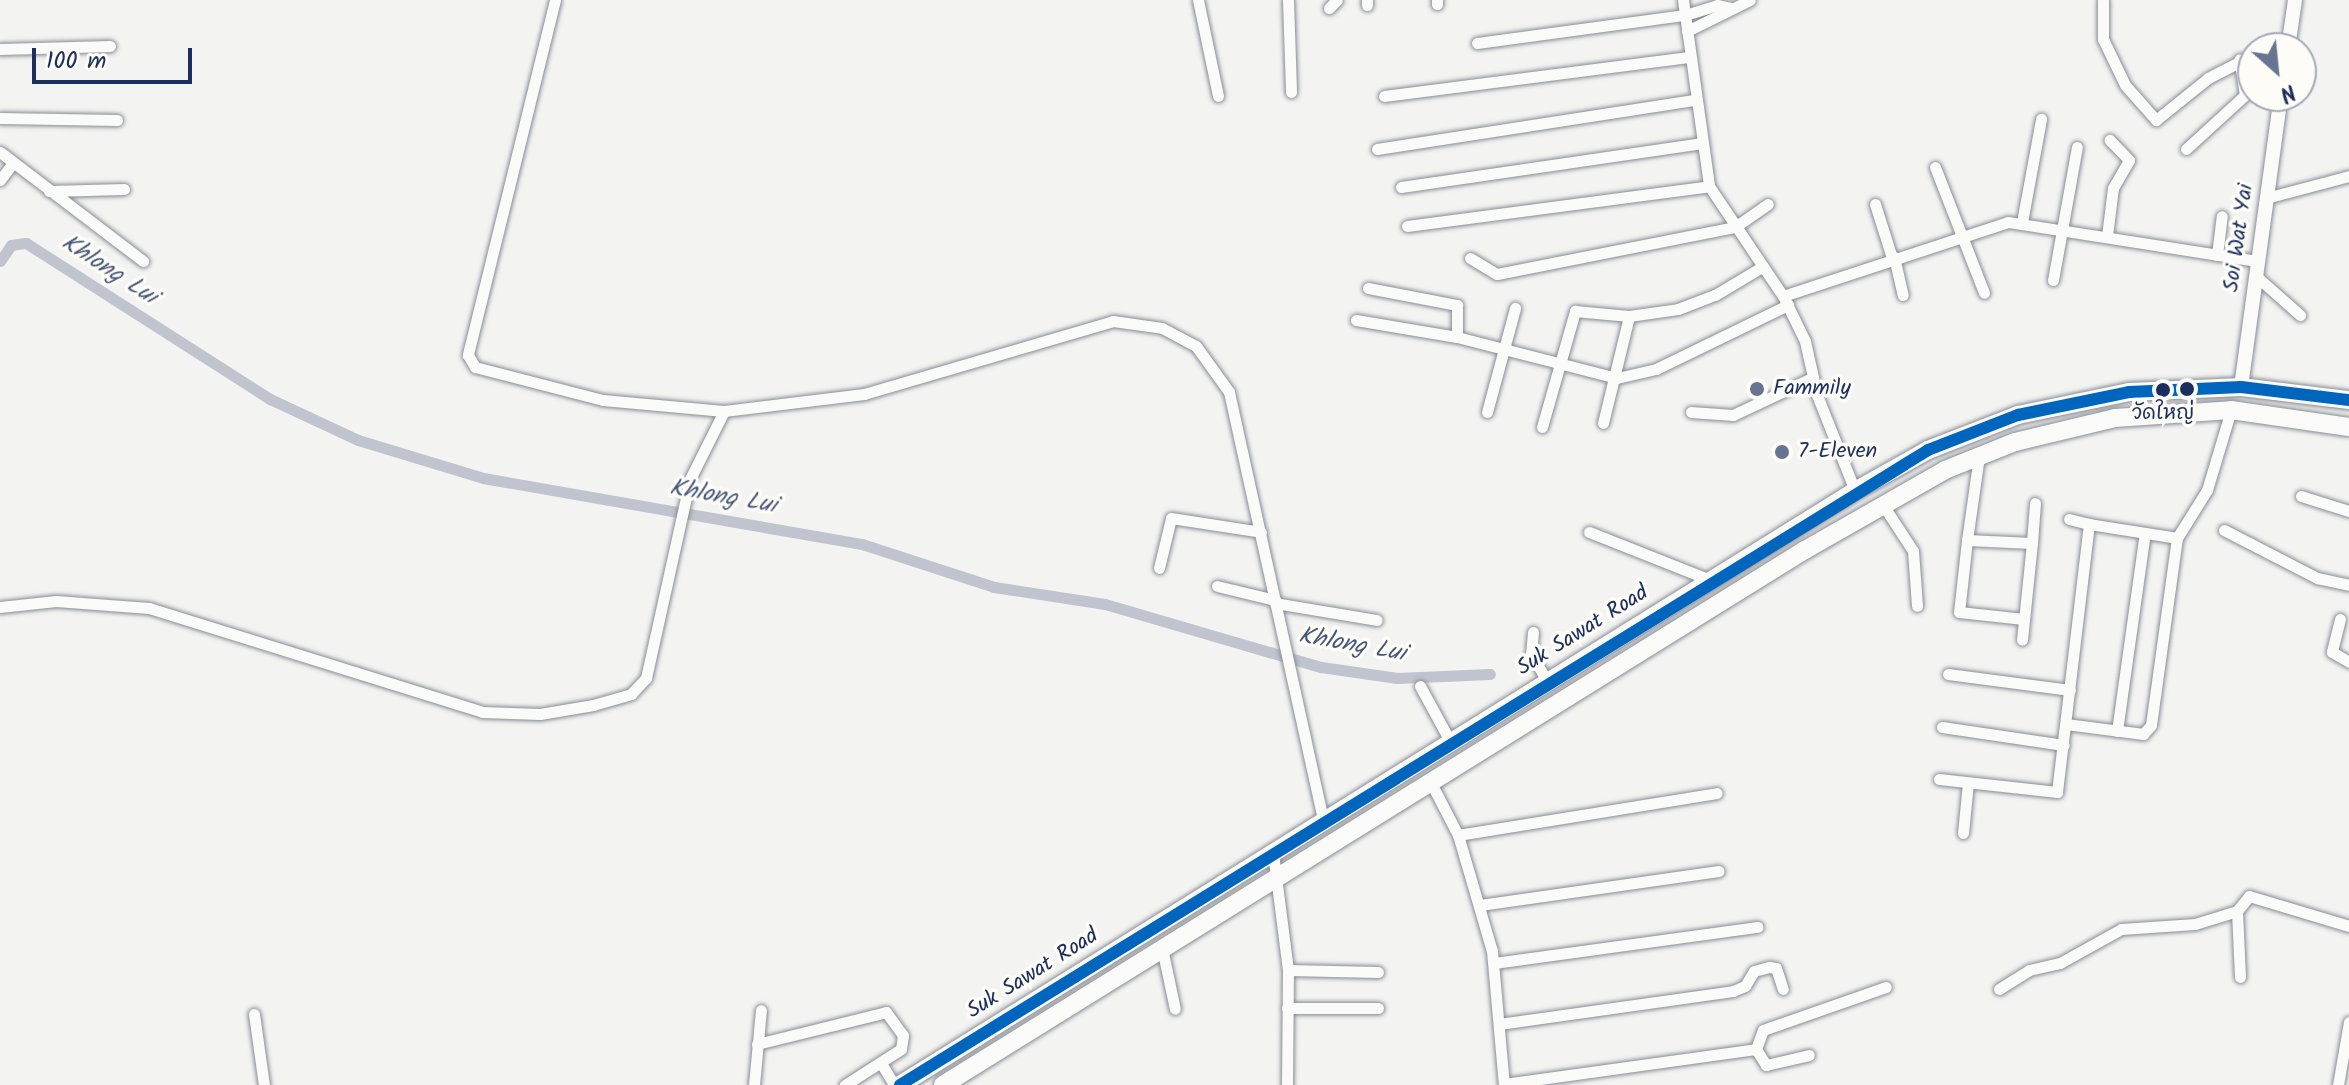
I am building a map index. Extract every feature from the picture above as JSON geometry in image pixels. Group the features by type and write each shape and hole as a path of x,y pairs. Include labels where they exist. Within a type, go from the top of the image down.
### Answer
{"main road":[{"name":"Suk Sawat Road","path":"897,1085 1710,580 1928,450 2028,412 2129,392 2241,387 2349,400"},
{"name":"Suk Sawat Road","path":"943,1085 1430,781 1883,505 1979,455 2056,429 2115,418 2231,410 2349,427"}],"street":[{"path":"555,0 470,362 603,400 724,411 864,394 943,374 1073,330 1135,321 1162,328 1196,346 1216,368 1238,424 1323,820"},
{"path":"1198,0 1218,96"},
{"path":"1288,0 1291,92"},
{"path":"1683,0 1709,186 1785,300 1805,341 1812,378 1855,491"},
{"path":"1687,31 1750,0"},
{"path":"2103,0 2103,39 2131,94 2156,120 2237,60"},
{"path":"2290,32 2295,0"},
{"path":"1477,43 1685,15 1717,5 1731,8"},
{"path":"0,49 110,46"},
{"path":"1384,96 1689,57"},
{"path":"1377,149 1695,100"},
{"path":"2186,149 2237,102"},
{"name":"Soi Wat Yai","path":"2241,387 2279,112"},
{"path":"0,118 117,120"},
{"path":"2022,222 2041,119"},
{"path":"2107,236 2113,188 2129,160 2110,140"},
{"path":"1401,187 1701,143"},
{"path":"2053,280 2077,147"},
{"path":"0,152 143,261"},
{"path":"0,180 12,164"},
{"path":"1935,167 1984,293"},
{"path":"2266,198 2349,176"},
{"path":"1407,226 1709,186"},
{"path":"49,191 124,189"},
{"path":"1470,258 1497,274 1735,227 1768,204"},
{"path":"1875,204 1903,295"},
{"path":"2217,255 2222,216"},
{"path":"1356,320 1457,337 1617,378 1656,369 1785,300 1893,257 1993,223 2022,222 2217,255 2257,269 2300,315"},
{"path":"1542,427 1575,311 1629,316 1703,301 1762,267"},
{"path":"1368,288 1457,305 1457,337"},
{"path":"1487,412 1515,308"},
{"path":"1603,423 1617,378 1629,316"},
{"path":"1691,412 1733,415 1812,378"},
{"path":"2066,724 2143,734 2151,725 2177,538 2207,490 2231,410"},
{"path":"0,607 56,601 149,608 482,712 540,714 593,705 631,694 646,678 690,479 724,411"},
{"path":"1979,455 1959,612 2024,619"},
{"path":"2301,496 2349,511"},
{"path":"2022,639 2035,503"},
{"path":"1883,505 1913,551 1917,606"},
{"path":"1159,568 1171,518 1261,532"},
{"path":"2069,519 2177,538"},
{"path":"1939,779 2057,792 2089,524"},
{"path":"2224,530 2317,578 2349,585"},
{"path":"1589,532 1710,580"},
{"path":"2117,731 2145,533"},
{"path":"1967,540 2032,543"},
{"path":"1217,586 1275,601 1377,620"},
{"path":"2340,619 2332,652 2349,662"},
{"path":"1533,632 1531,654 1547,681"},
{"path":"1948,674 2070,690"},
{"path":"1420,686 1450,741"},
{"path":"1942,727 2064,745"},
{"path":"1430,781 1458,835 1480,905 1494,963 1504,1085 1756,1049"},
{"path":"1963,833 1968,783"},
{"path":"1458,835 1717,793"},
{"path":"1273,853 1279,875 1288,970 1287,1085"},
{"path":"1480,905 1719,871"},
{"path":"1999,989 2029,970 2060,963 2121,929 2195,924 2237,911 2253,895 2349,926"},
{"path":"2237,911 2240,977"},
{"path":"1494,963 1758,927"},
{"path":"1162,948 1175,1009"},
{"path":"1499,1024 1733,991 1745,986 1754,971 1769,967 1776,968 1783,989"},
{"path":"1288,970 1378,972"},
{"path":"1756,1049 1763,1030 1886,987"},
{"path":"1287,1008 1378,1008"},
{"path":"754,1085 761,1010"},
{"path":"757,1044 886,1012 905,1042 881,1063 845,1085"},
{"path":"254,1014 264,1085"},
{"path":"2338,1085 2349,1022"},
{"path":"1756,1049 1766,1065 1809,1055"},
{"path":"881,1063 897,1085"}],"waterway":[{"name":"Khlong Lui","path":"0,261 11,245 26,243 270,399 358,440 483,478 862,544 994,587 1105,604 1321,667 1397,678 1490,674"}],"transit line":[{"path":"900,1085 1928,450 2018,415 2129,392 2241,387 2349,400"}],"place":[{"name":"Fammily","path":"1757,389"},
{"name":"วัดใหญ่","path":"2163,390"},
{"name":"7-Eleven","path":"1782,452"}]}
